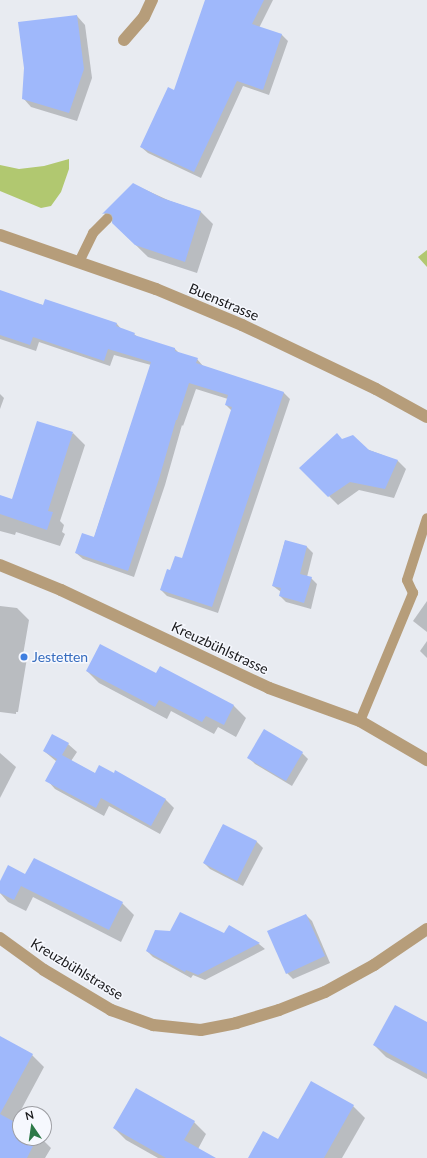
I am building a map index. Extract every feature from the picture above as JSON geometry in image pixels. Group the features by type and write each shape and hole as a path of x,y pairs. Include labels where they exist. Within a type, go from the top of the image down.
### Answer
{"street":[{"path":"124,40 144,17 152,0"},
{"name":"Buenstrasse","path":"0,236 156,289 242,325 376,389 427,417"},
{"name":"Kreuzbühlstrasse","path":"0,565 61,590 269,688 360,721 427,760"},
{"name":"Kreuzbühlstrasse","path":"0,938 44,970 111,1010 153,1025 202,1030 236,1023 279,1010 325,992 426,934"}],"lane":[{"path":"79,262 93,233 107,219"},
{"path":"360,721 413,594 407,580 427,518"}],"green space":[{"path":"69,159 69,169 61,192 51,206 41,208 0,191 0,165 19,169 44,166"},
{"path":"427,250 427,267 418,257"}],"building":[{"path":"205,0 264,0 252,24 282,34 263,90 237,81 194,172 140,147 168,87 174,90"},
{"path":"77,15 84,69 69,113 22,99 24,68 18,22"},
{"path":"133,183 162,198 201,211 185,262 135,245 112,223 113,218 111,214 102,214"},
{"path":"0,290 43,305 45,299 117,323 116,326 135,333 134,335 175,348 175,351 198,358 196,363 284,392 212,607 160,590 167,569 170,570 175,556 182,558 232,407 225,405 228,395 189,383 128,571 75,553 82,533 94,537 151,362 108,349 104,361 33,337 30,345 0,335"},
{"path":"37,421 73,432 48,511 53,512 47,530 0,514 0,495 12,499"},
{"path":"337,433 342,439 353,435 369,450 398,460 385,489 350,482 328,497 299,468"},
{"path":"285,540 307,546 300,574 312,577 304,603 279,596 281,588 272,586"},
{"path":"100,644 156,673 160,666 234,705 224,725 206,716 202,722 159,700 155,707 86,671"},
{"path":"264,729 303,752 286,781 247,758"},
{"path":"52,734 69,743 62,755 95,773 99,765 114,773 115,770 166,799 151,826 101,798 96,808 45,781 57,759 43,751"},
{"path":"223,824 257,841 237,881 203,863"},
{"path":"34,858 123,902 109,930 21,886 14,900 0,893 0,881 8,865 25,874"},
{"path":"180,912 224,933 229,925 260,943 198,975 186,970 185,972 146,951 155,930 170,931"},
{"path":"306,914 325,956 286,974 267,931"},
{"path":"395,1005 427,1022 427,1074 373,1045"},
{"path":"0,1036 33,1054 0,1114"},
{"path":"311,1081 354,1105 324,1158 248,1158 263,1131 278,1139"},
{"path":"136,1088 195,1121 184,1140 216,1158 166,1158 113,1128"},
{"path":"0,1114 12,1121 12,1146 33,1146 27,1158 0,1158"}],"place":[{"name":"Jestetten","path":"24,657"}]}
